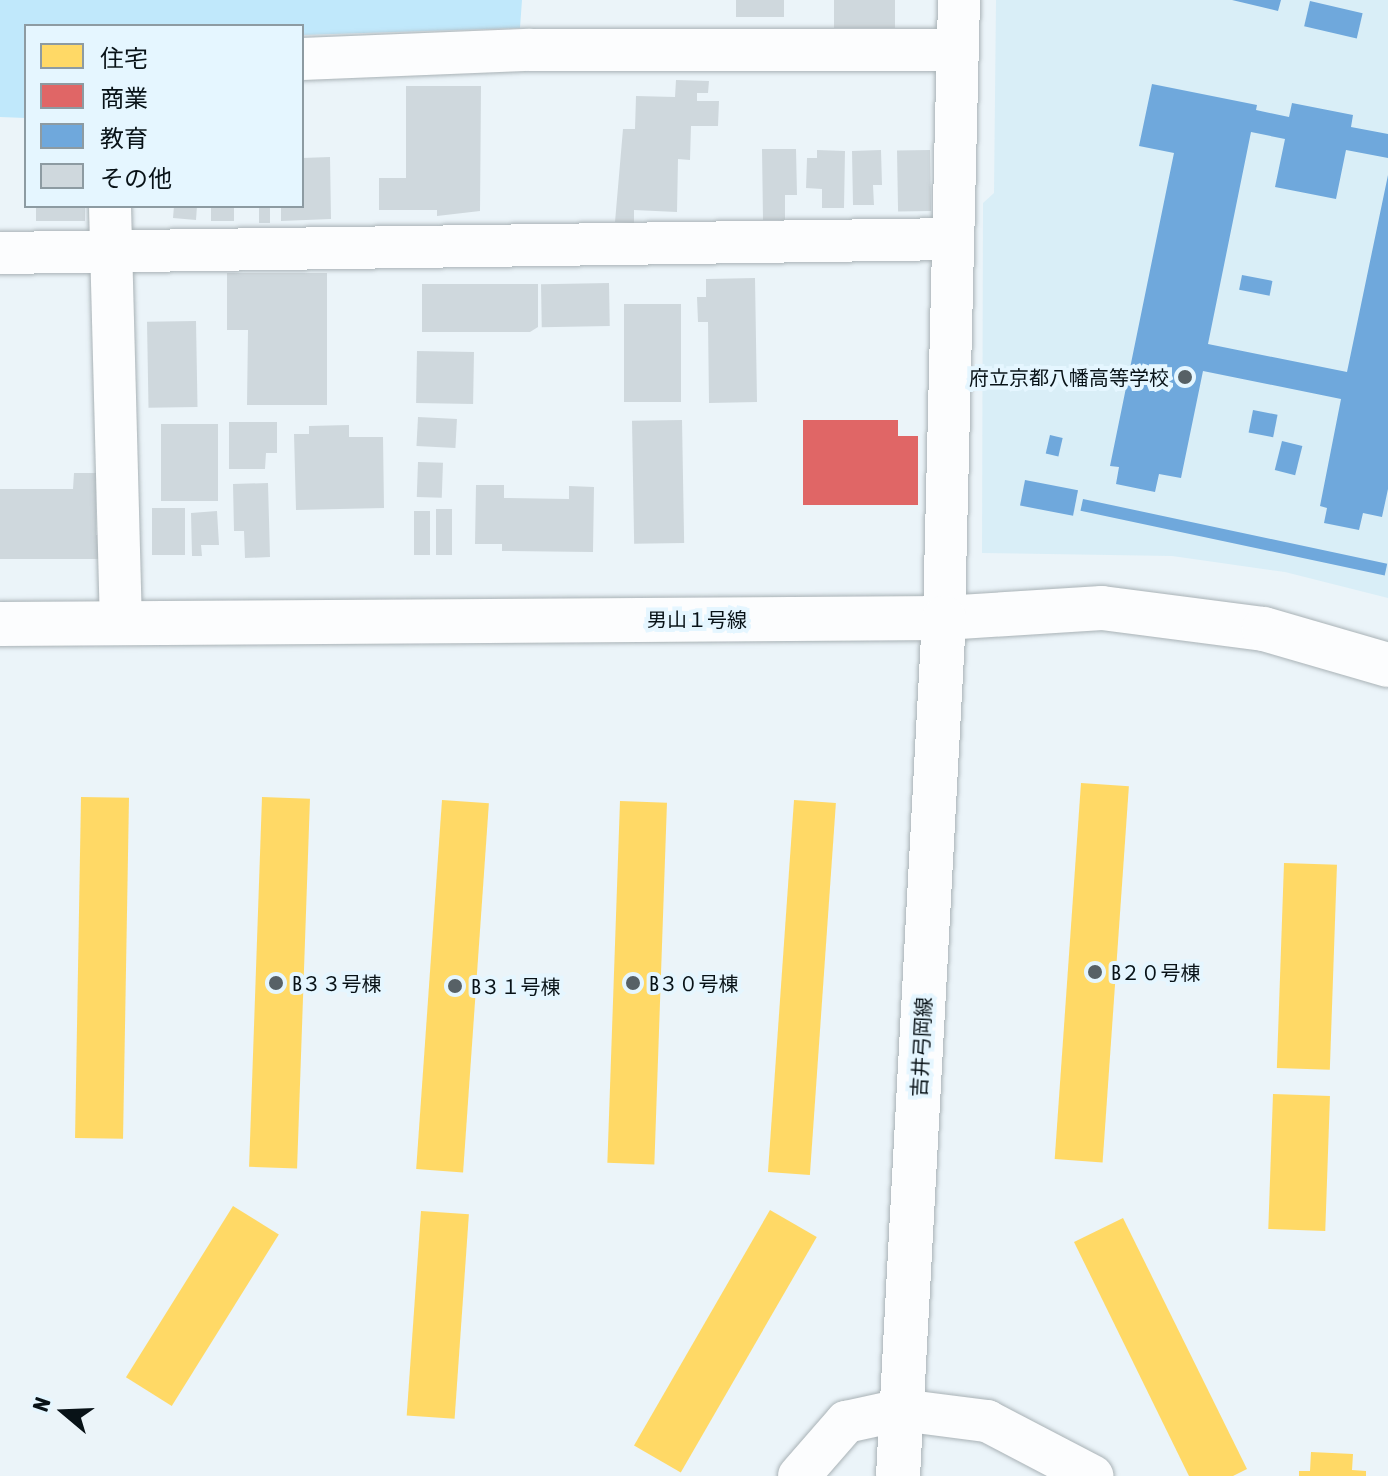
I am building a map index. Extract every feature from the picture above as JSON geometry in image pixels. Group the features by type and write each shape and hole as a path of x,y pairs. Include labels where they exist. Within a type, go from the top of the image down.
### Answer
{"street":[{"path":"944,618 959,0"},
{"path":"304,59 530,50 958,50"},
{"path":"110,208 121,624"},
{"path":"0,253 951,239"},
{"name":"男山１号線","path":"0,624 944,618 1102,608 1264,629 1388,665"},
{"name":"吉井弓岡線","path":"898,1476 944,618"},
{"path":"799,1476 846,1422 901,1410 987,1421 1092,1476"}],"shaded area":[{"path":"0,0 522,0 520,28 304,35 304,24 24,24 24,118 0,117"},
{"name":"府立京都八幡高等学校","path":"996,0 1388,0 1388,598 1285,572 1172,556 982,553 983,203 994,193"}],"building: 住宅":[{"name":"B２０号棟","path":"1081,783 1129,786 1103,1162 1055,1159"},
{"path":"81,797 129,798 123,1139 75,1138"},
{"name":"B３３号棟","path":"262,797 310,799 297,1168 249,1167"},
{"name":"B３１号棟","path":"442,800 489,803 463,1172 416,1169"},
{"path":"794,800 836,803 810,1175 768,1172"},
{"name":"B３０号棟","path":"620,801 667,803 654,1164 607,1163"},
{"path":"1284,863 1337,865 1330,1070 1277,1068"},
{"path":"1273,1094 1330,1096 1325,1231 1268,1229"},
{"path":"233,1206 279,1235 172,1406 126,1377"},
{"path":"770,1210 817,1237 681,1473 634,1446"},
{"path":"421,1211 469,1214 455,1419 407,1416"},
{"path":"1123,1218 1247,1469 1233,1476 1189,1476 1074,1242"},
{"path":"1311,1452 1353,1454 1352,1470 1366,1471 1366,1476 1299,1476 1299,1471 1310,1471"}],"building: 商業":[{"path":"803,420 898,420 898,436 918,436 918,505 803,505"}],"building: 教育":[{"path":"1232,0 1281,0 1278,11"},
{"path":"1310,1 1363,13 1357,38 1304,26"},
{"path":"1152,84 1257,105 1256,110 1289,117 1292,103 1353,115 1351,127 1388,134 1388,158 1346,150 1336,199 1275,187 1285,139 1251,132 1208,344 1347,372 1388,175 1388,489 1382,517 1363,513 1359,530 1324,523 1327,508 1320,506 1341,399 1203,371 1181,478 1159,474 1155,492 1116,484 1119,467 1110,466 1174,153 1139,146"},
{"path":"1242,275 1272,281 1270,296 1239,290"},
{"path":"1253,410 1278,415 1273,437 1249,433"},
{"path":"1050,435 1063,438 1058,456 1046,454"},
{"path":"1282,441 1302,446 1295,475 1275,470"},
{"path":"1025,480 1078,490 1073,516 1020,506"},
{"path":"1083,499 1387,564 1385,575 1081,511"}],"building: その他":[{"path":"736,0 784,0 784,17 736,17"},
{"path":"834,0 895,0 895,28 834,28"},
{"path":"676,80 709,81 708,93 697,93 697,101 719,101 718,126 691,126 690,160 678,159 677,212 634,210 634,223 615,222 623,129 635,129 636,96 675,97"},
{"path":"406,86 481,86 480,211 437,216 437,210 379,210 379,178 406,178"},
{"path":"762,149 796,149 797,195 785,195 785,220 763,220"},
{"path":"817,150 845,151 844,208 822,208 822,189 806,188 807,158 817,158"},
{"path":"881,150 882,185 873,185 874,205 853,205 852,151"},
{"path":"930,150 931,211 898,212 897,151"},
{"path":"330,157 331,219 281,221 281,208 304,208 304,158"},
{"path":"36,208 85,208 85,221 36,221"},
{"path":"174,208 197,208 196,220 173,218"},
{"path":"211,208 234,208 234,221 211,221"},
{"path":"259,208 270,208 270,223 259,223"},
{"path":"227,273 327,273 327,405 247,405 248,330 227,330"},
{"path":"755,278 757,402 709,403 708,322 698,322 697,297 706,297 706,279"},
{"path":"609,283 610,326 542,327 541,284"},
{"path":"422,284 538,284 538,327 530,332 422,332"},
{"path":"624,304 681,304 681,402 624,402"},
{"path":"196,321 198,407 149,408 147,322"},
{"path":"417,351 474,352 473,404 416,403"},
{"path":"418,417 457,419 455,448 416,446"},
{"path":"682,420 684,543 634,544 632,421"},
{"path":"229,422 277,422 277,453 266,453 265,469 229,469"},
{"path":"161,424 218,424 218,501 161,501"},
{"path":"349,425 349,437 383,437 384,508 296,510 294,434 309,434 309,426"},
{"path":"418,462 443,463 442,498 417,497"},
{"path":"74,473 96,473 96,535 103,535 104,559 0,559 0,489 73,489"},
{"path":"268,483 270,557 245,558 244,531 234,531 233,484"},
{"path":"476,485 504,485 504,498 569,499 569,486 594,487 593,552 502,551 502,544 475,544"},
{"path":"152,508 185,508 185,555 152,555"},
{"path":"436,509 452,509 452,555 436,555"},
{"path":"217,511 219,545 201,545 202,556 192,556 191,513"},
{"path":"414,511 430,511 430,555 414,555"}],"place":[{"name":"府立京都八幡高等学校","path":"1185,377"},
{"name":"B２０号棟","path":"1095,972"},
{"name":"B３３号棟","path":"276,983"},
{"name":"B３０号棟","path":"633,983"},
{"name":"B３１号棟","path":"455,986"}]}
